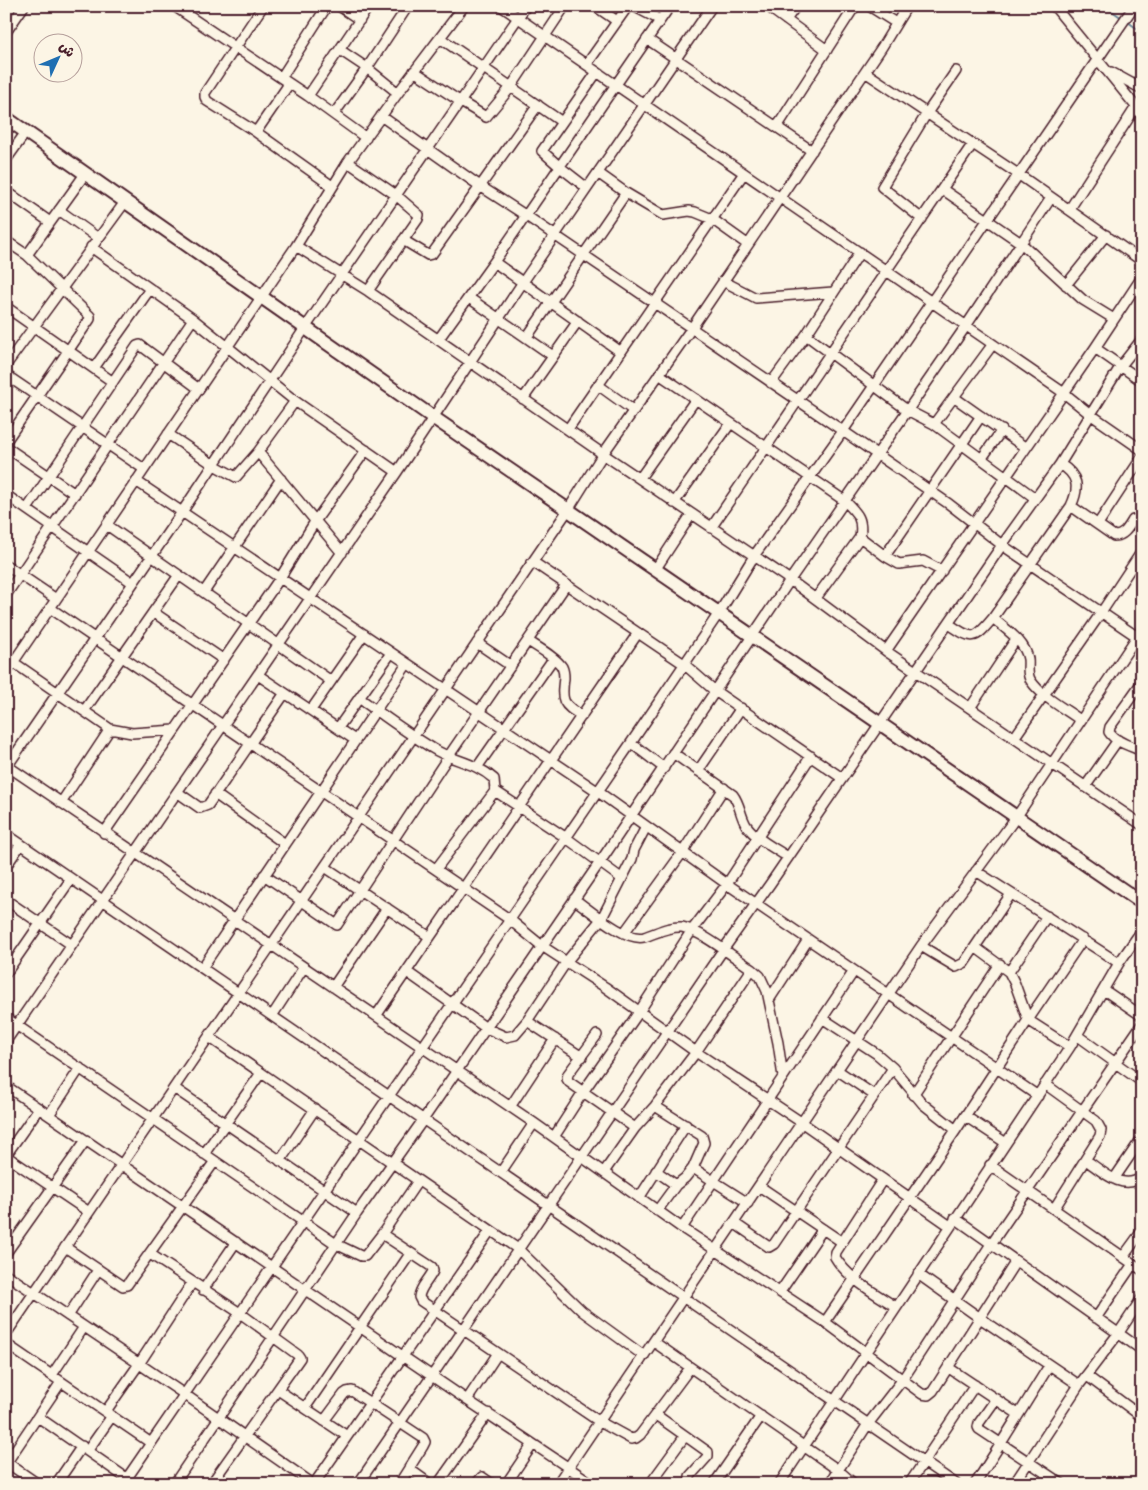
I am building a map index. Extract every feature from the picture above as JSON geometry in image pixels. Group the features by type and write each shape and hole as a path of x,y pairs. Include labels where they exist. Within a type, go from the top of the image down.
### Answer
{"main road":[{"path":"6,118 434,418 1142,903"}],"street":[{"path":"6,32 24,6"},
{"path":"174,6 308,96 366,138"},
{"path":"262,6 205,93 205,97 207,101 256,132 332,186"},
{"path":"256,132 327,6"},
{"path":"339,6 360,20"},
{"path":"308,96 369,6"},
{"path":"334,114 408,6"},
{"path":"6,673 262,297 348,162 414,70 464,6"},
{"path":"501,6 1064,393 1090,414 1142,450"},
{"path":"526,6 7,766 534,1123 682,1228 825,1322 922,1394 928,1395 933,1391 1016,1262"},
{"path":"414,70 486,117 511,87 565,6"},
{"path":"595,6 617,21"},
{"path":"587,64 628,6"},
{"path":"633,6 660,20"},
{"path":"438,340 560,167 670,6"},
{"path":"6,1041 398,472 522,282 712,6"},
{"path":"767,6 827,50"},
{"path":"786,20 796,6"},
{"path":"777,127 855,6"},
{"path":"869,6 896,23"},
{"path":"6,1334 533,562 603,454 812,151 907,6"},
{"path":"1054,6 1139,110 1069,210"},
{"path":"125,1481 719,613 754,556 843,431 1134,6"},
{"path":"440,38 562,122"},
{"path":"647,39 812,151"},
{"path":"340,50 398,92"},
{"path":"1106,69 1142,89"},
{"path":"922,219 882,187 926,113 956,71"},
{"path":"587,188 542,151 597,72"},
{"path":"865,72 1018,174 1142,261"},
{"path":"404,240 430,256 538,105"},
{"path":"381,116 480,186 843,431 1002,545 1101,613 1140,636 1080,720 1017,816 921,946 557,1484"},
{"path":"6,160 26,132"},
{"path":"711,528 972,145"},
{"path":"348,162 396,195 419,215 368,291"},
{"path":"598,173 626,193 663,215 689,211 712,219 747,244"},
{"path":"568,429 744,173"},
{"path":"27,255 85,174"},
{"path":"942,189 1021,243 1049,267 1066,285 1093,307 1114,319"},
{"path":"6,191 50,222"},
{"path":"527,337 626,193"},
{"path":"174,1484 219,1419 272,1336 600,862 790,580 966,326 1051,198"},
{"path":"6,365 125,202"},
{"path":"59,210 98,238"},
{"path":"1066,285 1106,235"},
{"path":"6,241 27,255 90,316 90,319 69,351 6,441"},
{"path":"296,246 368,291 691,515 816,598 886,651 1142,825"},
{"path":"91,247 193,319 270,382 398,472"},
{"path":"771,383 806,335 860,252"},
{"path":"494,262 622,352"},
{"path":"886,651 1142,277"},
{"path":"723,281 756,298 833,292"},
{"path":"94,368 150,288"},
{"path":"469,298 553,356"},
{"path":"6,307 114,382"},
{"path":"6,595 193,319"},
{"path":"523,399 578,321"},
{"path":"806,335 907,410 934,424 1035,498"},
{"path":"358,1484 915,671 1060,464 1120,367 1142,339"},
{"path":"934,424 993,344"},
{"path":"27,510 138,345 199,389"},
{"path":"1095,348 1142,381"},
{"path":"659,374 845,501 859,518 862,525 860,537 816,598"},
{"path":"6,375 144,469"},
{"path":"598,386 634,411"},
{"path":"955,398 1026,448"},
{"path":"640,478 696,399"},
{"path":"168,434 214,465 236,477 258,452 295,400"},
{"path":"885,556 981,416"},
{"path":"674,503 730,424"},
{"path":"982,458 1002,430"},
{"path":"6,447 74,494"},
{"path":"104,833 280,578 316,520 366,450"},
{"path":"258,452 342,553"},
{"path":"1098,524 1142,457"},
{"path":"949,624 966,635 974,637 980,633 993,618 1071,506 1076,494 1075,479 1070,469 1060,464"},
{"path":"204,592 281,479"},
{"path":"136,481 552,760 632,815 682,854 1038,1096"},
{"path":"7,496 133,583"},
{"path":"1071,506 1114,536 1119,536 1124,532 1133,520 1142,519"},
{"path":"655,570 691,515"},
{"path":"107,525 331,681"},
{"path":"860,537 899,564 923,561 942,571"},
{"path":"1014,738 1142,551"},
{"path":"533,562 684,664 715,691 842,778"},
{"path":"6,565 56,599"},
{"path":"84,711 179,575"},
{"path":"264,875 337,925 448,757 566,585"},
{"path":"50,608 464,888 509,919 542,946 567,961 696,1052 910,1198 991,1244 1142,1350"},
{"path":"154,612 224,660"},
{"path":"993,618 1023,648 1028,658 1027,673 1031,681 1044,694 1080,720"},
{"path":"376,1016 638,633"},
{"path":"311,710 364,634"},
{"path":"970,708 1016,639"},
{"path":"528,641 561,665 564,672 563,701 568,708 582,716"},
{"path":"477,643 511,666"},
{"path":"338,728 392,653"},
{"path":"478,766 553,659"},
{"path":"13,662 110,729 132,733 175,730"},
{"path":"202,968 407,664"},
{"path":"258,675 355,740"},
{"path":"1142,682 1110,727 1109,732 1118,740 1142,751"},
{"path":"177,792 200,808 208,805 285,693"},
{"path":"359,698 448,757 478,766 494,780 496,791 621,878"},
{"path":"698,771 741,708"},
{"path":"61,802 110,729"},
{"path":"1084,786 1118,740"},
{"path":"630,743 664,768"},
{"path":"673,753 724,788 738,801 746,825 758,837 788,857"},
{"path":"554,1138 583,1092 639,1012 692,930 758,837 811,756"},
{"path":"624,933 682,854 724,788"},
{"path":"436,869 496,791"},
{"path":"215,794 285,844"},
{"path":"407,972 486,1028 506,1037 515,1035 528,1021 567,961 602,918 646,827"},
{"path":"6,834 956,1484"},
{"path":"6,866 21,844"},
{"path":"325,867 430,937"},
{"path":"976,871 1119,963"},
{"path":"6,974 71,879"},
{"path":"921,946 956,966 964,963 1011,894"},
{"path":"574,899 624,933 635,938 644,937 673,927 692,930 752,969 764,983 769,1000 783,1077"},
{"path":"6,900 72,945"},
{"path":"333,987 387,908"},
{"path":"1009,972 1047,916"},
{"path":"783,1482 833,1400 1078,1036 1119,963 1142,930"},
{"path":"825,1322 1083,939"},
{"path":"769,1000 808,940"},
{"path":"975,947 1009,972 1028,1020 1070,1047"},
{"path":"913,1095 1000,964"},
{"path":"272,1016 304,967"},
{"path":"604,1172 635,1128 655,1106 696,1052 752,969"},
{"path":"682,1228 854,971"},
{"path":"1104,990 1142,1016"},
{"path":"6,1018 302,1222 336,1244 361,1256 365,1256 382,1234 418,1181"},
{"path":"822,1018 878,1054 893,1068 913,1095 956,1130"},
{"path":"528,1021 582,1057"},
{"path":"829,1484 868,1424 903,1379 991,1244 1142,1024"},
{"path":"597,1035 567,1078 569,1082 635,1128"},
{"path":"1078,1036 1142,1082"},
{"path":"208,1037 518,1249 582,1311 644,1356"},
{"path":"510,1107 555,1039"},
{"path":"49,1114 80,1068"},
{"path":"734,1222 769,1247 772,1246 893,1068"},
{"path":"837,1070 874,1095"},
{"path":"204,1154 261,1073"},
{"path":"1045,1084 1083,1110 1096,1121 1101,1130 1100,1136 1086,1160 1054,1209"},
{"path":"6,1086 467,1400 594,1484"},
{"path":"174,1088 357,1213"},
{"path":"655,1106 686,1125 704,1139 693,1168 676,1185 657,1211"},
{"path":"38,1108 6,1155 89,1212"},
{"path":"280,1161 314,1109"},
{"path":"965,1116 1006,1143"},
{"path":"501,1172 534,1123"},
{"path":"639,1198 686,1125"},
{"path":"1114,1180 1142,1138"},
{"path":"6,1253 86,1140"},
{"path":"1086,1160 1114,1180 1122,1183 1129,1183 1142,1177"},
{"path":"65,1248 123,1286 127,1286 215,1161"},
{"path":"990,1166 1028,1190 1142,1270"},
{"path":"693,1168 748,1202"},
{"path":"656,1171 676,1185"},
{"path":"883,1179 842,1242 835,1257 838,1263 854,1278 896,1307"},
{"path":"759,1186 842,1242"},
{"path":"780,1292 823,1229"},
{"path":"6,1274 313,1484 490,1231"},
{"path":"1123,1257 1142,1231"},
{"path":"382,1234 432,1267 433,1271 419,1293 422,1301 600,1422 630,1439 640,1435 690,1368"},
{"path":"203,1290 236,1242"},
{"path":"150,1254 240,1313 300,1358 211,1484"},
{"path":"305,1408 410,1254"},
{"path":"1096,1318 1133,1264"},
{"path":"68,1316 98,1270"},
{"path":"918,1274 1079,1385"},
{"path":"56,1484 85,1448 109,1413 192,1282"},
{"path":"1014,1484 1079,1385 1118,1334 1142,1298"},
{"path":"52,1375 84,1327"},
{"path":"654,1342 762,1416 838,1470 854,1484"},
{"path":"6,1344 151,1443"},
{"path":"467,1400 498,1353"},
{"path":"974,1484 1002,1445 1018,1414 1050,1366"},
{"path":"949,1368 1018,1414"},
{"path":"1087,1376 1142,1417"},
{"path":"38,1484 6,1462 62,1382"},
{"path":"909,1484 976,1386"},
{"path":"278,1390 348,1436"},
{"path":"324,1421 347,1392 352,1391 422,1438 425,1442 399,1484"},
{"path":"996,1399 978,1423 978,1427 1062,1484"},
{"path":"438,1484 488,1413"},
{"path":"656,1415 708,1452 708,1456 690,1476 690,1484"},
{"path":"714,1484 762,1416"},
{"path":"38,1417 85,1448 125,1481 135,1484"},
{"path":"650,1484 685,1436"},
{"path":"506,1484 533,1444"},
{"path":"409,1469 430,1484"},
{"path":"476,1484 482,1478 492,1484"}],"waterway":[{"path":"1105,6 1122,18"},
{"path":"1128,22 1142,32"}]}
